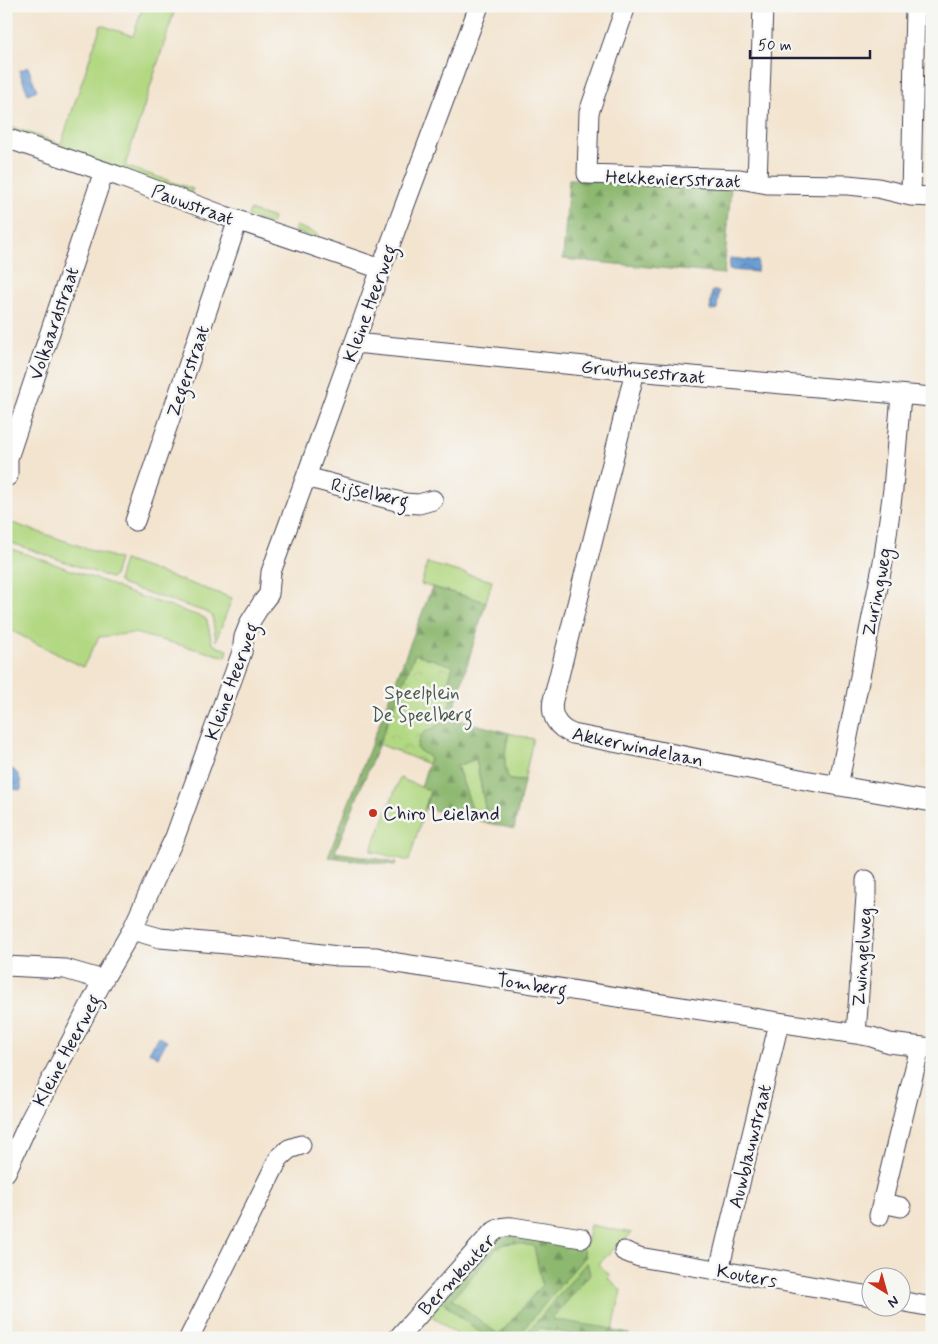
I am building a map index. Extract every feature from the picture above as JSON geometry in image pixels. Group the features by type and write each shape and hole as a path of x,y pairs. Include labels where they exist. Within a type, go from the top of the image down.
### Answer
{"street":[{"name":"Kleine Heerweg","path":"6,1172 29,1122 103,980 132,930 174,837 242,652 244,637 254,616 269,594 271,572 479,6"},
{"name":"Hekkeniersstraat","path":"626,6 589,112 587,174 848,185 878,188 911,196 932,197"},
{"path":"757,182 764,6"},
{"path":"911,196 915,6"},
{"name":"Pauwstraat","path":"6,138 381,269"},
{"name":"Volkaardstraat","path":"8,476 8,458 104,171"},
{"name":"Zegerstraat","path":"135,521 238,220"},
{"name":"Gruuthusestraat","path":"355,343 932,398"},
{"name":"Akkerwindelaan","path":"635,371 553,700 552,711 555,721 563,729 573,734 838,786 932,802"},
{"name":"Zuringweg","path":"838,786 884,557 893,488 901,395"},
{"name":"Rijselberg","path":"306,477 404,503 419,504 433,500"},
{"name":"Zwingelweg","path":"856,1034 866,880"},
{"name":"Tomberg","path":"132,930 160,938 337,956 377,956 397,963 856,1034 889,1043 926,1048"},
{"path":"6,966 65,969 103,980"},
{"name":"Auwblauwstraat","path":"719,1270 780,1023"},
{"path":"901,1207 880,1210 926,1048"},
{"path":"189,1338 279,1158 289,1149 302,1145"},
{"name":"Bermkouter","path":"398,1338 495,1231 503,1227 512,1226 582,1238"},
{"name":"Kouters","path":"624,1251 639,1257 860,1294"},
{"path":"910,1303 932,1307"}],"green space":[{"path":"143,6 176,6 125,166 193,189 190,195 6,132 6,125 61,144 101,25 133,36"},
{"path":"569,179 731,186 724,274 563,259"},
{"path":"250,210 273,218 271,224 248,216"},
{"path":"296,226 318,234 317,239 294,231"},
{"path":"6,521 119,559 114,576 111,578 6,541"},
{"path":"6,547 105,582 127,592 205,618 212,643 228,650 226,657 134,633 99,637 83,667 12,631 6,630"},
{"path":"124,560 232,598 216,641 212,615 123,585 118,581"},
{"path":"427,563 492,581 486,602 421,584"},
{"path":"432,587 486,602 451,718 509,733 506,745 505,768 509,780 524,781 514,829 488,823 476,759 457,766 476,820 425,808 430,791 421,787 430,758 417,749 418,742 424,733 439,724 445,714 453,694 445,691 453,666 415,654 335,852 397,862 395,865 328,857"},
{"name":"Speelplein De Speelberg","path":"415,654 453,666 445,691 453,694 445,714 439,724 423,734 418,742 417,749 430,758 428,764 379,744"},
{"path":"509,733 533,739 524,781 509,780 507,774 505,756"},
{"path":"476,759 488,823 476,820 457,766"},
{"path":"400,778 430,791 409,861 371,851"},
{"path":"590,1225 632,1233 598,1264 610,1275 608,1278 621,1290 613,1331 629,1334 628,1338 462,1338 429,1314 493,1240 586,1245"},
{"path":"500,1234 581,1245 585,1256 516,1338 487,1338 440,1301","holes":["514,1243 534,1246 542,1285 499,1335 452,1299 496,1249 505,1244"]},
{"path":"587,1262 590,1274 552,1319 613,1329 613,1331 629,1334 628,1338 591,1338 540,1328 531,1338 523,1338"}],"water":[{"path":"28,67 37,90 28,94 19,71"},
{"path":"730,258 758,261 757,272 729,270"},
{"path":"712,291 719,291 717,310 710,310"},
{"path":"6,766 14,770 18,775 21,782 21,790 12,789 10,785 6,787"},
{"path":"158,1036 167,1041 158,1057 149,1052"}],"place":[{"name":"Chiro Leieland","path":"373,813"}]}
